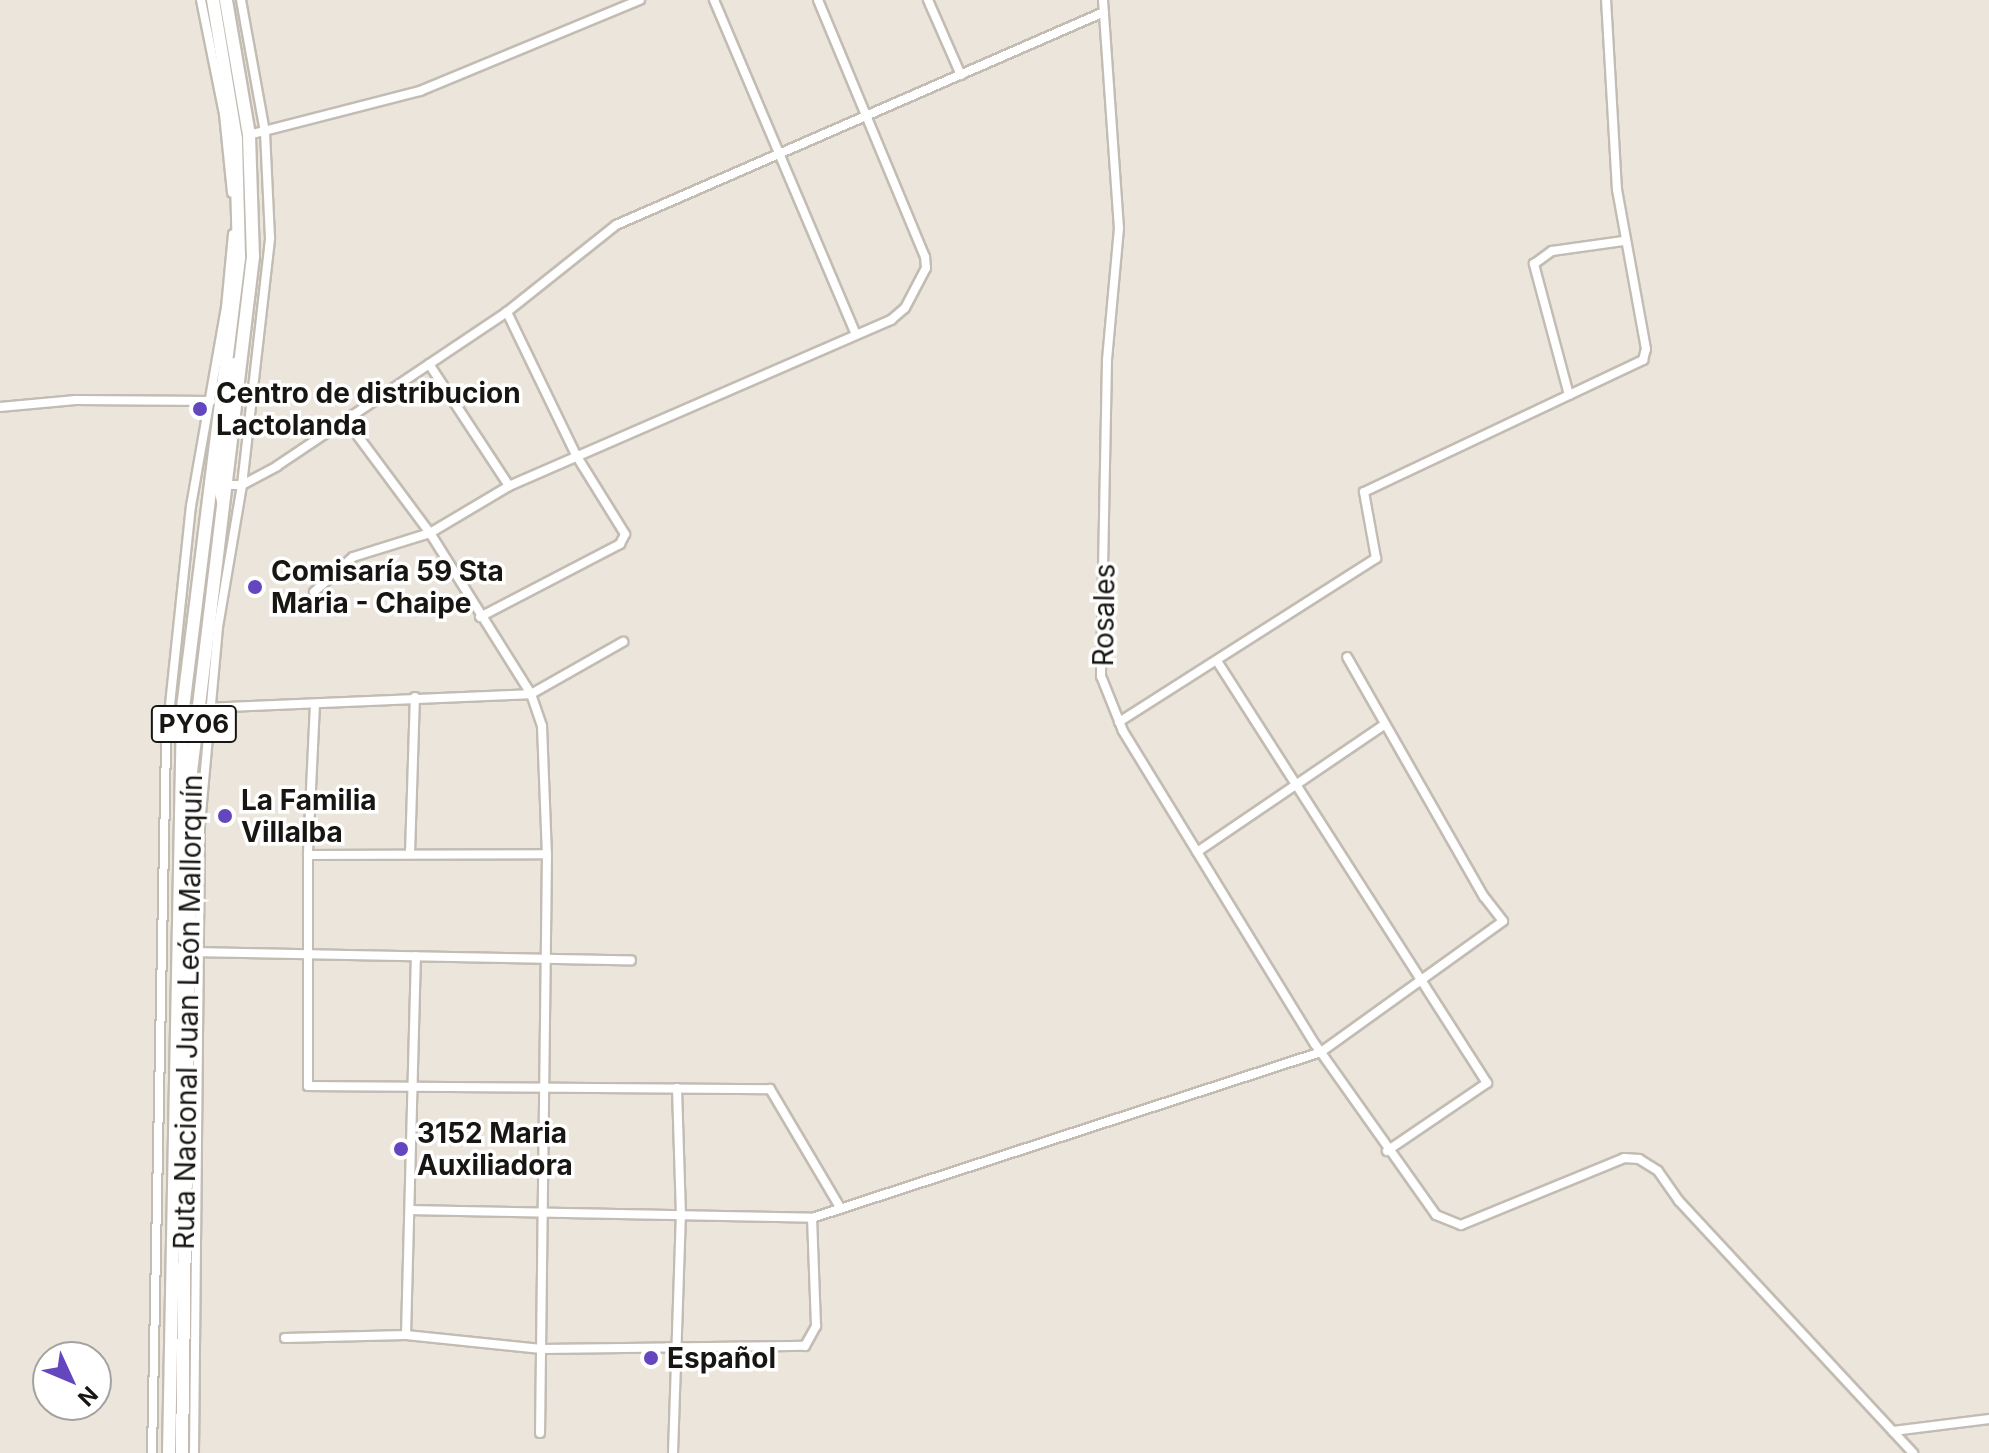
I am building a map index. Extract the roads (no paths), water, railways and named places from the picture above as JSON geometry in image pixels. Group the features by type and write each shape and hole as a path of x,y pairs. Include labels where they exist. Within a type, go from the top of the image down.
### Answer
{"highway":[{"name":"Ruta Nacional Juan León Mallorquín","path":"169,1453 175,950 183,708 237,292 240,212 234,119 213,0"},
{"name":"Ruta Nacional Juan León Mallorquín","path":"182,1453 194,952 183,708 223,507 245,344 254,231 249,135 226,0"}],"street":[{"path":"152,1453 160,949 207,400 226,308 233,225 225,125 201,0"},
{"path":"194,1453 194,952 200,825 211,706 242,485 270,238 265,132 241,0"},
{"path":"249,135 420,91 640,0"},
{"path":"714,0 856,334"},
{"path":"314,592 353,557 430,533 509,486 898,314 926,268 818,0"},
{"path":"928,0 961,75"},
{"name":"Rosales","path":"1103,0 1119,228 1107,361 1101,676 1119,722 1321,1052 1387,1151 1436,1215 1461,1225 1624,1158 1639,1159 1658,1171 1679,1201 1913,1453"},
{"path":"1119,722 1376,558 1364,492 1646,356 1623,241 1606,0"},
{"path":"226,485 242,485 346,420 507,312 616,225 1104,12"},
{"path":"1569,395 1534,264 1552,251 1623,241"},
{"path":"480,617 624,540 624,529 576,455 507,312"},
{"path":"223,507 218,488 224,401 245,344"},
{"path":"429,364 509,486"},
{"path":"0,407 76,400 224,401"},
{"path":"346,420 430,533 531,694 542,726 547,854 540,1433"},
{"path":"183,708 531,694 623,642"},
{"path":"411,1210 812,1218 1321,1052 1503,921 1484,897 1347,657"},
{"path":"1217,661 1487,1083 1387,1151"},
{"path":"410,854 415,697"},
{"path":"315,704 308,855 308,1086 770,1089 841,1209"},
{"path":"1197,852 1385,724"},
{"path":"308,855 547,854"},
{"path":"175,950 631,960"},
{"path":"406,1335 416,956"},
{"path":"673,1453 673,1348 681,1216 677,1088"},
{"path":"285,1338 406,1335 541,1349 805,1346 816,1326 812,1218"},
{"path":"1893,1431 1989,1419"}],"place":[{"name":"Centro de distribucion Lactolanda","path":"200,409"},
{"name":"Comisaría 59 Sta Maria - Chaipe","path":"255,587"},
{"name":"La Familia Villalba","path":"225,816"},
{"name":"3152 Maria Auxiliadora","path":"401,1149"},
{"name":"Español","path":"651,1358"}]}
